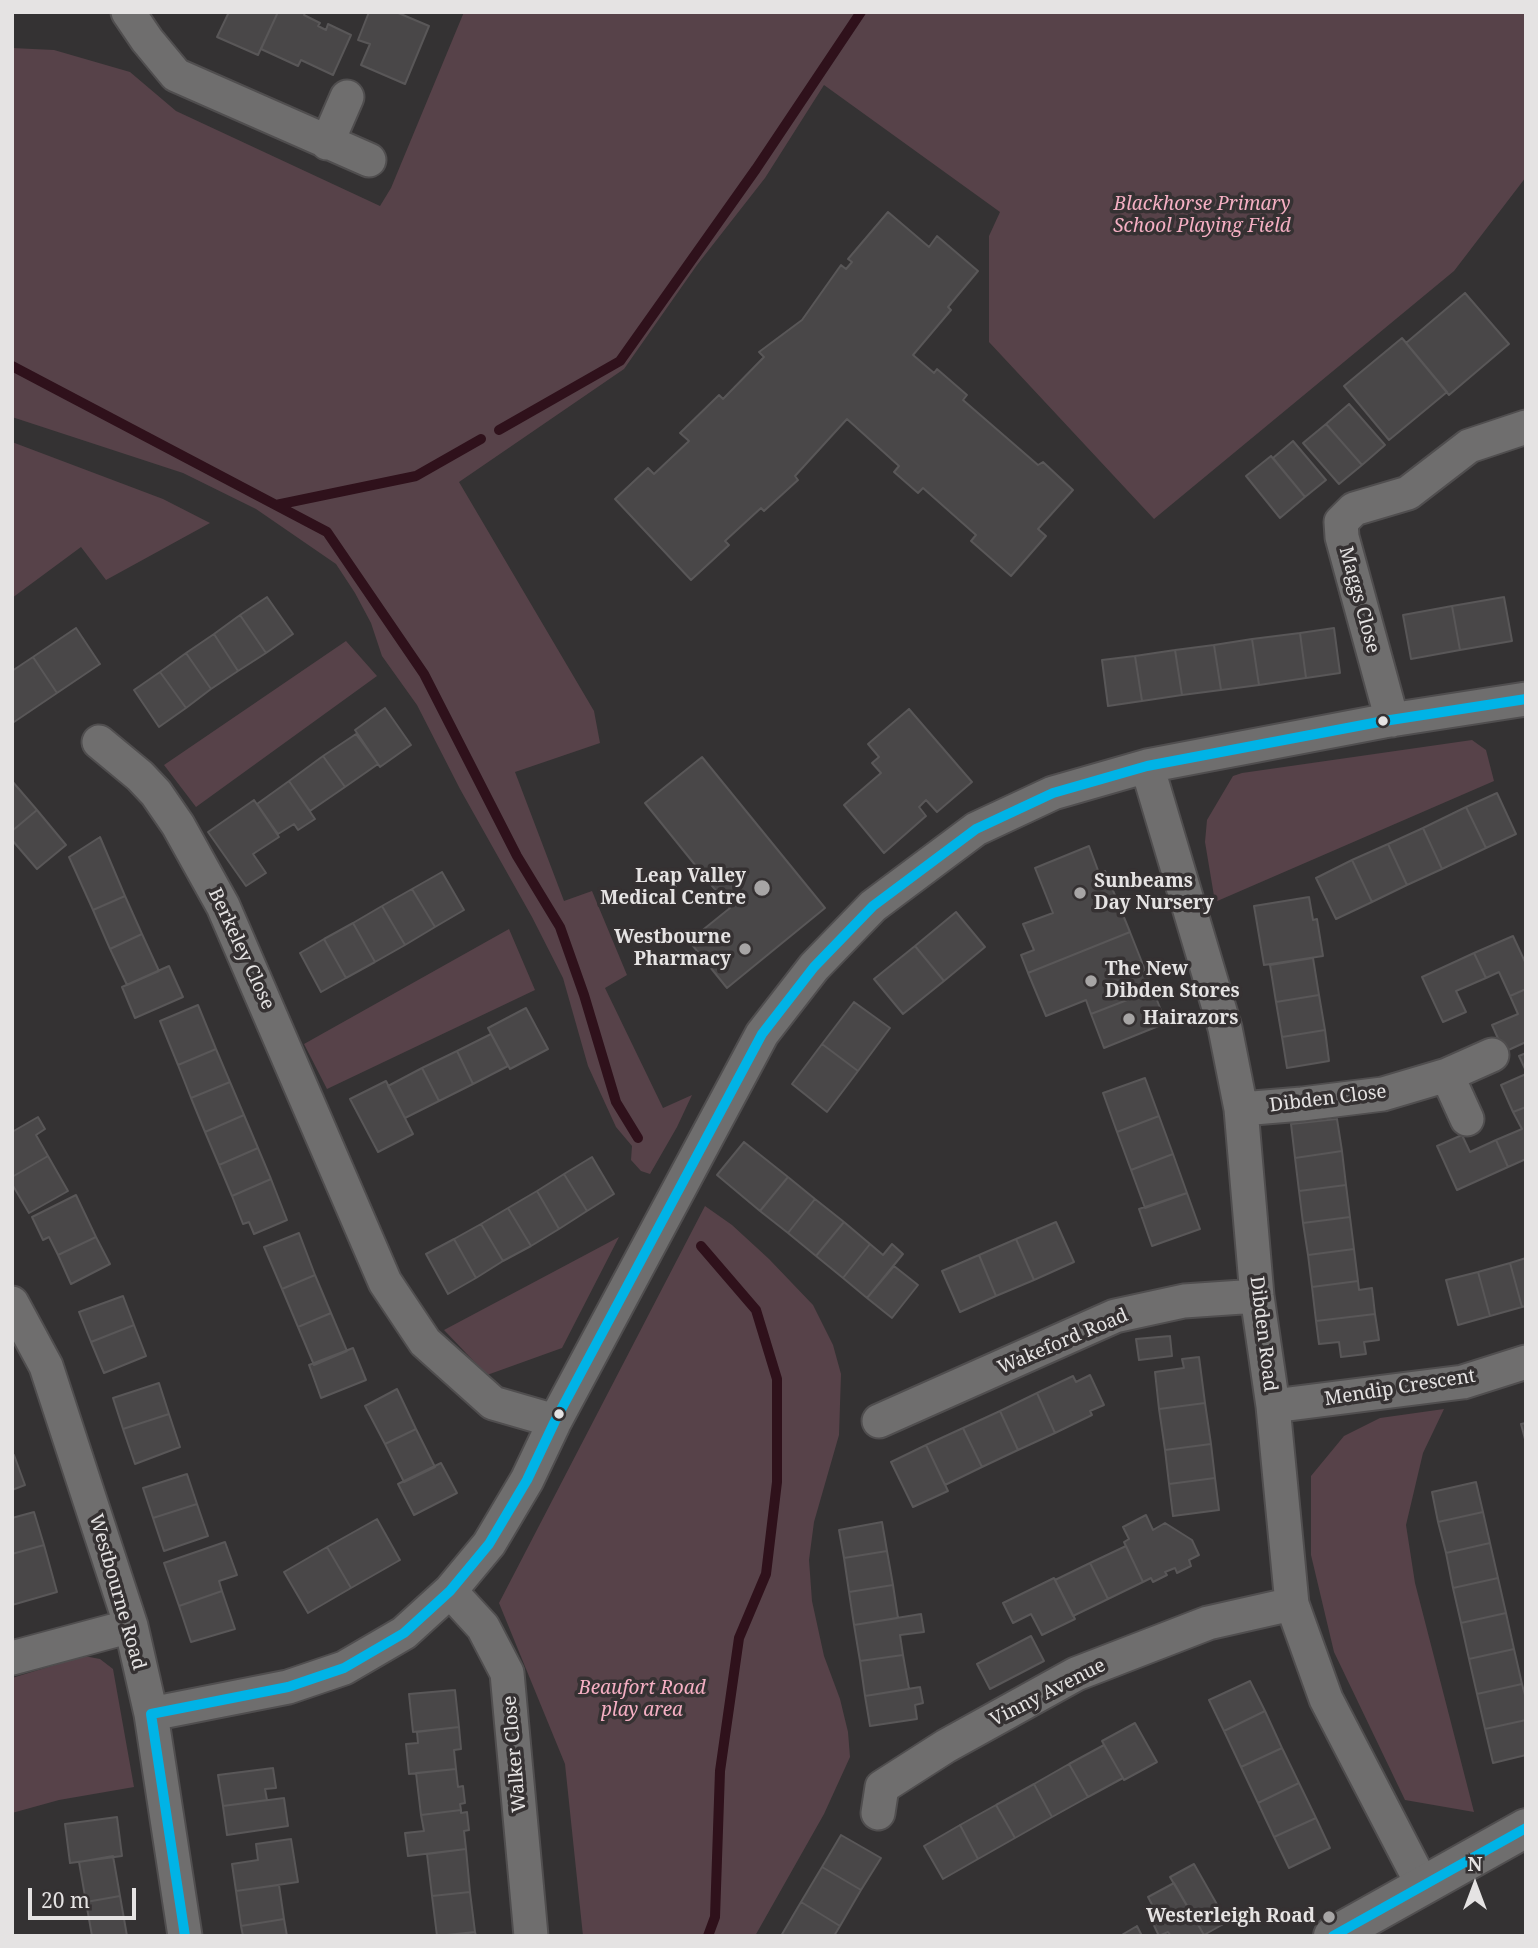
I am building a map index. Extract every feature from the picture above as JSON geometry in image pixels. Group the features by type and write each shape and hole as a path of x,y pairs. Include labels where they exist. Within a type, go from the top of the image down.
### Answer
{"street":[{"path":"128,12 176,75 369,160"},
{"path":"327,143 347,97"},
{"name":"Maggs Close","path":"1392,720 1342,537 1341,522 1354,509 1408,493 1469,446 1526,427"},
{"path":"151,1714 288,1687 344,1668 404,1633 450,1591 489,1544 527,1480 555,1421 762,1034 814,967 873,906 976,829 1053,793 1147,766 1392,720 1526,699"},
{"name":"Berkeley Close","path":"99,742 141,776 156,793 178,825 223,906 391,1292 425,1342 493,1403 555,1421"},
{"name":"Dibden Road","path":"1147,766 1225,1028 1241,1109 1257,1296 1273,1406 1292,1604 1326,1699 1423,1886"},
{"name":"Dibden Close","path":"1241,1109 1383,1094 1447,1075 1492,1055"},
{"path":"1447,1075 1467,1119"},
{"name":"Wakeford Road","path":"879,1421 1115,1316 1184,1301 1257,1296"},
{"name":"Westbourne Road","path":"12,1303 46,1366 131,1626 151,1714 185,1936"},
{"name":"Mendip Crescent","path":"1273,1406 1463,1382 1526,1362"},
{"name":"Walker Close","path":"450,1591 483,1627 507,1673 531,1936"},
{"name":"Vinny Avenue","path":"878,1813 882,1787 946,1746 1076,1675 1208,1623 1292,1604"},
{"path":"12,1658 131,1626"},
{"path":"1333,1936 1526,1828"}],"green space":[{"name":"Blackhorse Primary School Playing Field","path":"464,12 1526,12 1526,177 1454,271 1154,519 989,342 989,236 1000,212 824,85 765,178 697,265 624,369 459,482 594,711 600,743 515,772 564,901 592,891 627,975 605,988 663,1108 692,1095 650,1174 641,1171 631,1160 632,1146 616,1127 588,1066 563,978 532,917 460,789 417,705 382,656 371,623 336,564 256,509 183,473 12,417 12,48 54,50 130,72 176,111 380,206 391,188"},
{"path":"12,442 163,499 210,523 106,580 81,547 12,598"},
{"path":"346,641 377,676 196,807 164,765"},
{"path":"1472,740 1486,750 1494,781 1215,902 1205,842 1207,820 1233,776"},
{"path":"509,929 535,990 327,1089 304,1044"},
{"name":"Beaufort Road play area","path":"705,1206 732,1225 813,1305 833,1345 841,1374 839,1435 814,1522 809,1560 812,1601 824,1656 840,1699 848,1732 850,1757 824,1814 755,1936 583,1936 565,1764 499,1603"},
{"path":"619,1237 562,1348 487,1375 444,1330"},
{"path":"1444,1409 1423,1453 1406,1525 1415,1583 1474,1812 1405,1800 1334,1652 1311,1555 1311,1476 1344,1436 1380,1418"},
{"path":"84,1656 100,1659 113,1669 134,1787 59,1800 12,1813 12,1678"}],"building":[{"path":"229,12 278,12 258,55 217,37"},
{"path":"278,12 306,12 304,15 320,23 318,26 326,30 328,24 351,35 333,75 301,60 298,66 261,49"},
{"path":"369,12 396,12 429,26 405,84 361,65 370,44 358,40"},
{"path":"888,212 929,247 937,236 978,271 948,307 951,310 913,355 934,373 937,369 967,395 963,400 1038,465 1043,462 1073,490 1038,529 1046,536 1011,576 971,541 976,535 923,488 918,493 894,472 899,466 847,419 795,476 798,480 764,511 761,508 725,541 729,545 691,580 615,499 648,468 654,474 689,441 680,433 719,395 723,399 764,357 759,352 802,320 841,265 846,269 852,262 848,259"},
{"path":"1465,293 1509,344 1449,395 1406,343"},
{"path":"1402,338 1447,392 1389,440 1344,386"},
{"path":"1349,404 1385,445 1362,465 1326,424"},
{"path":"1326,424 1362,465 1339,484 1303,443"},
{"path":"1293,441 1326,480 1305,497 1273,458"},
{"path":"1271,456 1305,497 1280,518 1246,476"},
{"path":"267,597 293,634 266,653 240,615"},
{"path":"1504,597 1512,641 1460,650 1452,606"},
{"path":"1452,606 1460,650 1411,659 1403,615"},
{"path":"240,615 266,653 238,671 214,634"},
{"path":"76,628 100,664 57,693 33,657"},
{"path":"1334,628 1340,673 1306,678 1300,633"},
{"path":"1300,633 1306,678 1259,685 1252,639"},
{"path":"214,634 238,671 211,689 186,653"},
{"path":"1252,639 1259,685 1221,690 1214,645"},
{"path":"1214,645 1221,690 1182,695 1175,650"},
{"path":"1175,650 1182,695 1142,701 1135,656"},
{"path":"186,653 211,689 186,708 160,672"},
{"path":"1135,656 1142,701 1108,706 1102,660"},
{"path":"33,657 57,693 14,722 12,671"},
{"path":"160,672 186,708 159,727 134,690"},
{"path":"385,708 411,745 380,767 355,730"},
{"path":"909,709 972,782 937,812 926,800 919,807 926,816 884,853 844,805 881,773 872,763 879,757 868,744"},
{"path":"356,734 378,764 345,787 323,756"},
{"path":"323,756 345,787 310,811 289,781"},
{"name":"Leap Valley Medical Centre","path":"702,757 825,908 727,988 689,941 730,908 645,803"},
{"path":"12,781 37,810 12,831"},
{"path":"289,781 315,819 298,830 294,824 278,834 257,804"},
{"path":"1497,793 1516,834 1486,848 1466,807"},
{"path":"254,800 279,837 253,854 266,873 246,886 208,832"},
{"path":"1466,807 1486,848 1442,869 1423,828"},
{"path":"37,810 66,845 37,869 12,840 12,831"},
{"path":"1423,828 1442,869 1407,885 1388,844"},
{"path":"100,837 125,896 93,910 69,857"},
{"path":"1388,844 1407,885 1372,902 1352,860"},
{"name":"Sunbeams Day Nursery","path":"1089,846 1099,873 1105,871 1130,932 1028,973 1021,955 1034,950 1023,924 1053,913 1035,868"},
{"path":"1352,860 1372,902 1336,919 1316,878"},
{"path":"442,872 464,910 435,927 412,889"},
{"path":"412,889 435,927 405,945 382,906"},
{"path":"125,896 142,934 110,949 93,910"},
{"path":"1309,897 1313,920 1317,919 1323,956 1264,965 1254,906"},
{"path":"382,906 405,945 375,962 353,923"},
{"path":"956,912 985,947 944,981 915,946"},
{"path":"353,923 375,962 346,978 324,939"},
{"name":"The New Dibden Stores","path":"1130,932 1153,990 1091,1014 1086,1000 1046,1016 1028,973"},
{"path":"142,934 159,971 127,985 110,949"},
{"path":"1513,936 1526,964 1526,989 1510,996 1499,972 1486,978 1474,953"},
{"path":"324,939 346,978 321,992 300,953"},
{"path":"915,946 944,981 903,1014 874,979"},
{"path":"1474,953 1486,978 1456,991 1466,1012 1443,1022 1422,977"},
{"path":"1313,958 1319,995 1276,1002 1270,965"},
{"path":"169,966 183,997 135,1018 122,987"},
{"path":"1526,989 1526,1042 1504,1052 1492,1025 1518,1014 1510,996"},
{"name":"Hairazors","path":"1153,990 1166,1023 1104,1048 1091,1014"},
{"path":"1319,995 1325,1030 1282,1037 1276,1002"},
{"path":"854,1002 890,1028 858,1071 822,1044"},
{"path":"198,1005 216,1049 178,1065 160,1021"},
{"path":"526,1008 548,1049 510,1069 488,1028"},
{"path":"1325,1030 1329,1061 1287,1068 1282,1037"},
{"path":"491,1034 508,1066 473,1084 457,1051"},
{"path":"822,1044 858,1071 827,1112 792,1084"},
{"path":"216,1049 230,1082 191,1098 178,1065"},
{"path":"457,1051 473,1084 439,1101 422,1068"},
{"path":"1526,1053 1526,1071 1519,1056"},
{"path":"422,1068 439,1101 405,1118 388,1086"},
{"path":"1526,1074 1526,1107 1513,1112 1501,1085"},
{"path":"1145,1078 1159,1116 1117,1132 1103,1093"},
{"path":"386,1081 413,1134 378,1152 350,1099"},
{"path":"230,1082 244,1115 205,1132 191,1098"},
{"path":"1526,1107 1526,1159 1508,1167 1496,1140 1522,1129 1513,1112"},
{"path":"244,1115 258,1148 219,1165 205,1132"},
{"path":"1159,1116 1173,1154 1131,1170 1117,1132"},
{"path":"38,1117 45,1129 36,1135 48,1156 12,1177 12,1132"},
{"path":"1337,1119 1342,1151 1295,1158 1291,1124"},
{"path":"1462,1135 1470,1152 1496,1140 1508,1167 1457,1190 1437,1146"},
{"path":"744,1142 788,1177 760,1211 717,1175"},
{"path":"258,1148 271,1179 232,1196 219,1165"},
{"path":"1342,1151 1346,1185 1299,1191 1295,1158"},
{"path":"1173,1154 1187,1193 1145,1208 1131,1170"},
{"path":"48,1156 68,1191 29,1213 12,1184 12,1177"},
{"path":"592,1157 614,1194 587,1211 564,1174"},
{"path":"564,1174 587,1211 559,1229 537,1191"},
{"path":"788,1177 815,1199 788,1233 760,1211"},
{"path":"271,1179 287,1220 254,1234 249,1222 243,1224 232,1196"},
{"path":"1346,1185 1350,1217 1303,1223 1299,1191"},
{"path":"537,1191 559,1229 531,1246 508,1208"},
{"path":"1187,1193 1200,1229 1152,1246 1139,1209"},
{"path":"76,1195 96,1237 58,1255 49,1237 43,1240 32,1217"},
{"path":"815,1199 844,1222 816,1256 788,1233"},
{"path":"508,1208 531,1246 503,1261 481,1224"},
{"path":"1350,1217 1354,1249 1308,1255 1303,1223"},
{"path":"844,1222 870,1244 843,1278 816,1256"},
{"path":"1056,1222 1074,1262 1034,1280 1016,1239"},
{"path":"481,1224 503,1261 476,1278 454,1239"},
{"path":"299,1233 315,1275 282,1289 264,1247"},
{"path":"96,1237 110,1264 71,1284 58,1255"},
{"path":"454,1239 476,1278 448,1294 426,1254"},
{"path":"1016,1239 1034,1280 996,1296 979,1255"},
{"path":"870,1244 883,1255 892,1244 903,1254 867,1298 843,1278"},
{"path":"1354,1249 1358,1281 1312,1287 1308,1255"},
{"path":"979,1255 996,1296 960,1312 942,1271"},
{"path":"1526,1258 1526,1306 1522,1307 1510,1263"},
{"path":"1510,1263 1522,1307 1490,1316 1478,1272"},
{"path":"894,1266 918,1285 892,1318 867,1298"},
{"path":"1478,1272 1490,1316 1458,1325 1446,1280"},
{"path":"315,1275 331,1313 298,1327 282,1289"},
{"path":"1358,1281 1359,1290 1372,1288 1375,1314 1316,1321 1312,1287"},
{"path":"123,1296 134,1325 91,1342 79,1312"},
{"path":"331,1313 347,1351 314,1365 298,1327"},
{"path":"1375,1314 1379,1340 1364,1342 1366,1354 1341,1357 1339,1342 1319,1344 1316,1321"},
{"path":"134,1325 146,1356 104,1373 91,1342"},
{"path":"1170,1336 1172,1356 1139,1360 1136,1339"},
{"path":"353,1348 366,1380 321,1398 309,1365"},
{"path":"1199,1357 1205,1403 1159,1409 1155,1372 1184,1368 1182,1359"},
{"path":"1090,1375 1104,1405 1090,1411 1092,1415 1055,1433 1037,1393 1073,1376 1076,1382"},
{"path":"159,1383 169,1414 123,1429 113,1398"},
{"path":"397,1389 416,1429 385,1444 365,1406"},
{"path":"1037,1393 1055,1433 1018,1450 1000,1411"},
{"path":"1205,1403 1211,1444 1165,1450 1159,1409"},
{"path":"1000,1411 1018,1450 982,1467 963,1428"},
{"path":"169,1414 180,1447 135,1464 123,1429"},
{"path":"1526,1423 1526,1443 1521,1424"},
{"path":"963,1428 982,1467 945,1485 926,1445"},
{"path":"416,1429 435,1467 404,1482 385,1444"},
{"path":"1211,1444 1215,1478 1169,1484 1165,1450"},
{"path":"926,1445 948,1491 913,1507 891,1462"},
{"path":"14,1455 25,1485 12,1490 12,1456"},
{"path":"441,1463 457,1493 414,1515 398,1484"},
{"path":"187,1474 197,1504 153,1518 143,1488"},
{"path":"1215,1478 1219,1510 1173,1516 1169,1484"},
{"path":"1476,1482 1483,1512 1438,1522 1432,1492"},
{"path":"197,1504 208,1536 164,1551 153,1518"},
{"path":"34,1512 44,1545 12,1554 12,1518"},
{"path":"1483,1512 1490,1543 1446,1553 1438,1522"},
{"path":"1146,1515 1153,1530 1165,1523 1192,1540 1199,1555 1189,1560 1191,1566 1177,1573 1175,1568 1165,1572 1167,1575 1153,1582 1151,1578 1143,1582 1124,1542 1129,1539 1123,1527"},
{"path":"377,1519 400,1560 351,1588 327,1547"},
{"path":"882,1522 887,1551 844,1558 839,1530"},
{"path":"225,1542 237,1575 219,1581 222,1591 179,1606 164,1563"},
{"path":"1490,1543 1498,1578 1453,1588 1446,1553"},
{"path":"44,1545 57,1592 12,1605 12,1554"},
{"path":"1126,1546 1143,1582 1108,1599 1090,1563"},
{"path":"327,1547 351,1588 308,1613 284,1572"},
{"path":"887,1551 893,1585 849,1592 844,1558"},
{"path":"1090,1563 1108,1599 1073,1616 1055,1580"},
{"path":"1054,1578 1075,1619 1042,1635 1031,1614 1013,1623 1003,1603"},
{"path":"1498,1578 1506,1613 1461,1623 1453,1588"},
{"path":"893,1585 898,1618 854,1625 849,1592"},
{"path":"222,1591 235,1629 191,1642 179,1606"},
{"path":"1506,1613 1514,1649 1469,1659 1461,1623"},
{"path":"921,1614 924,1632 900,1635 903,1655 860,1661 854,1625"},
{"path":"1031,1636 1044,1661 990,1689 977,1664"},
{"path":"1514,1649 1522,1684 1477,1694 1469,1659"},
{"path":"903,1655 909,1689 865,1696 860,1661"},
{"path":"1250,1681 1265,1711 1224,1731 1209,1700"},
{"path":"1522,1684 1526,1699 1526,1720 1485,1729 1477,1694"},
{"path":"920,1687 923,1703 915,1705 917,1719 870,1726 865,1696"},
{"path":"455,1690 459,1727 413,1732 409,1694"},
{"path":"1265,1711 1282,1748 1241,1767 1224,1731"},
{"path":"1526,1720 1526,1755 1493,1763 1485,1729"},
{"path":"1135,1723 1157,1762 1124,1780 1102,1741"},
{"path":"459,1727 461,1749 454,1750 456,1769 409,1774 406,1744 418,1743 417,1732"},
{"path":"1104,1745 1123,1778 1088,1797 1069,1764"},
{"path":"1282,1748 1299,1783 1258,1803 1241,1767"},
{"path":"1069,1764 1088,1797 1052,1817 1034,1784"},
{"path":"273,1768 276,1788 265,1789 267,1800 223,1806 218,1775"},
{"path":"456,1769 458,1787 463,1786 465,1803 460,1804 461,1810 421,1815 416,1773"},
{"path":"1299,1783 1316,1818 1274,1837 1258,1803"},
{"path":"1034,1784 1052,1817 1015,1838 996,1805"},
{"path":"284,1798 288,1826 227,1835 223,1806"},
{"path":"996,1805 1015,1838 978,1859 960,1825"},
{"path":"461,1810 461,1813 467,1812 469,1830 464,1831 466,1849 408,1856 405,1833 424,1831 421,1815"},
{"path":"117,1817 122,1856 70,1863 65,1824"},
{"path":"1316,1818 1330,1848 1289,1868 1274,1837"},
{"path":"960,1825 978,1859 943,1879 924,1846"},
{"path":"841,1835 881,1858 861,1890 822,1867"},
{"path":"291,1839 298,1882 236,1891 232,1864 258,1860 256,1844"},
{"path":"466,1849 470,1892 432,1896 427,1854"},
{"path":"113,1856 120,1896 86,1902 79,1862"},
{"path":"1194,1864 1227,1922 1204,1935 1170,1877"},
{"path":"822,1867 861,1890 840,1926 801,1902"},
{"path":"1174,1883 1204,1935 1171,1936 1168,1932 1159,1936 1149,1915 1156,1912 1148,1897"},
{"path":"279,1885 284,1919 241,1926 236,1891"},
{"path":"470,1892 475,1932 437,1936 432,1896"},
{"path":"120,1896 127,1936 92,1936 86,1902"},
{"path":"801,1902 840,1926 834,1936 781,1936"},
{"path":"284,1919 287,1936 243,1936 241,1926"},
{"path":"1137,1926 1142,1936 1120,1936"},
{"path":"475,1932 476,1936 448,1936"}],"waterway":[{"path":"499,430 620,361 756,169 861,12"},
{"path":"12,366 327,532 424,674 517,856 560,927 584,995 616,1102 638,1138"},
{"path":"276,505 416,476 481,439"},
{"path":"701,1246 756,1310 777,1379 777,1482 766,1574 739,1638 720,1771 715,1917 708,1936"}],"transit line":[{"path":"151,1714 288,1687 344,1668 404,1633 450,1591 489,1544 527,1480 555,1421 762,1034 814,967 873,906 976,829 1053,793 1147,766 1384,721 1526,699"},
{"path":"151,1714 185,1936"},
{"path":"1333,1936 1526,1828"}],"place":[{"name":"Leap Valley Medical Centre","path":"762,888"},
{"name":"Sunbeams Day Nursery","path":"1080,893"},
{"name":"Westbourne Pharmacy","path":"745,949"},
{"name":"The New Dibden Stores","path":"1091,981"},
{"name":"Hairazors","path":"1129,1019"},
{"name":"Westerleigh Road","path":"1329,1917"}]}
